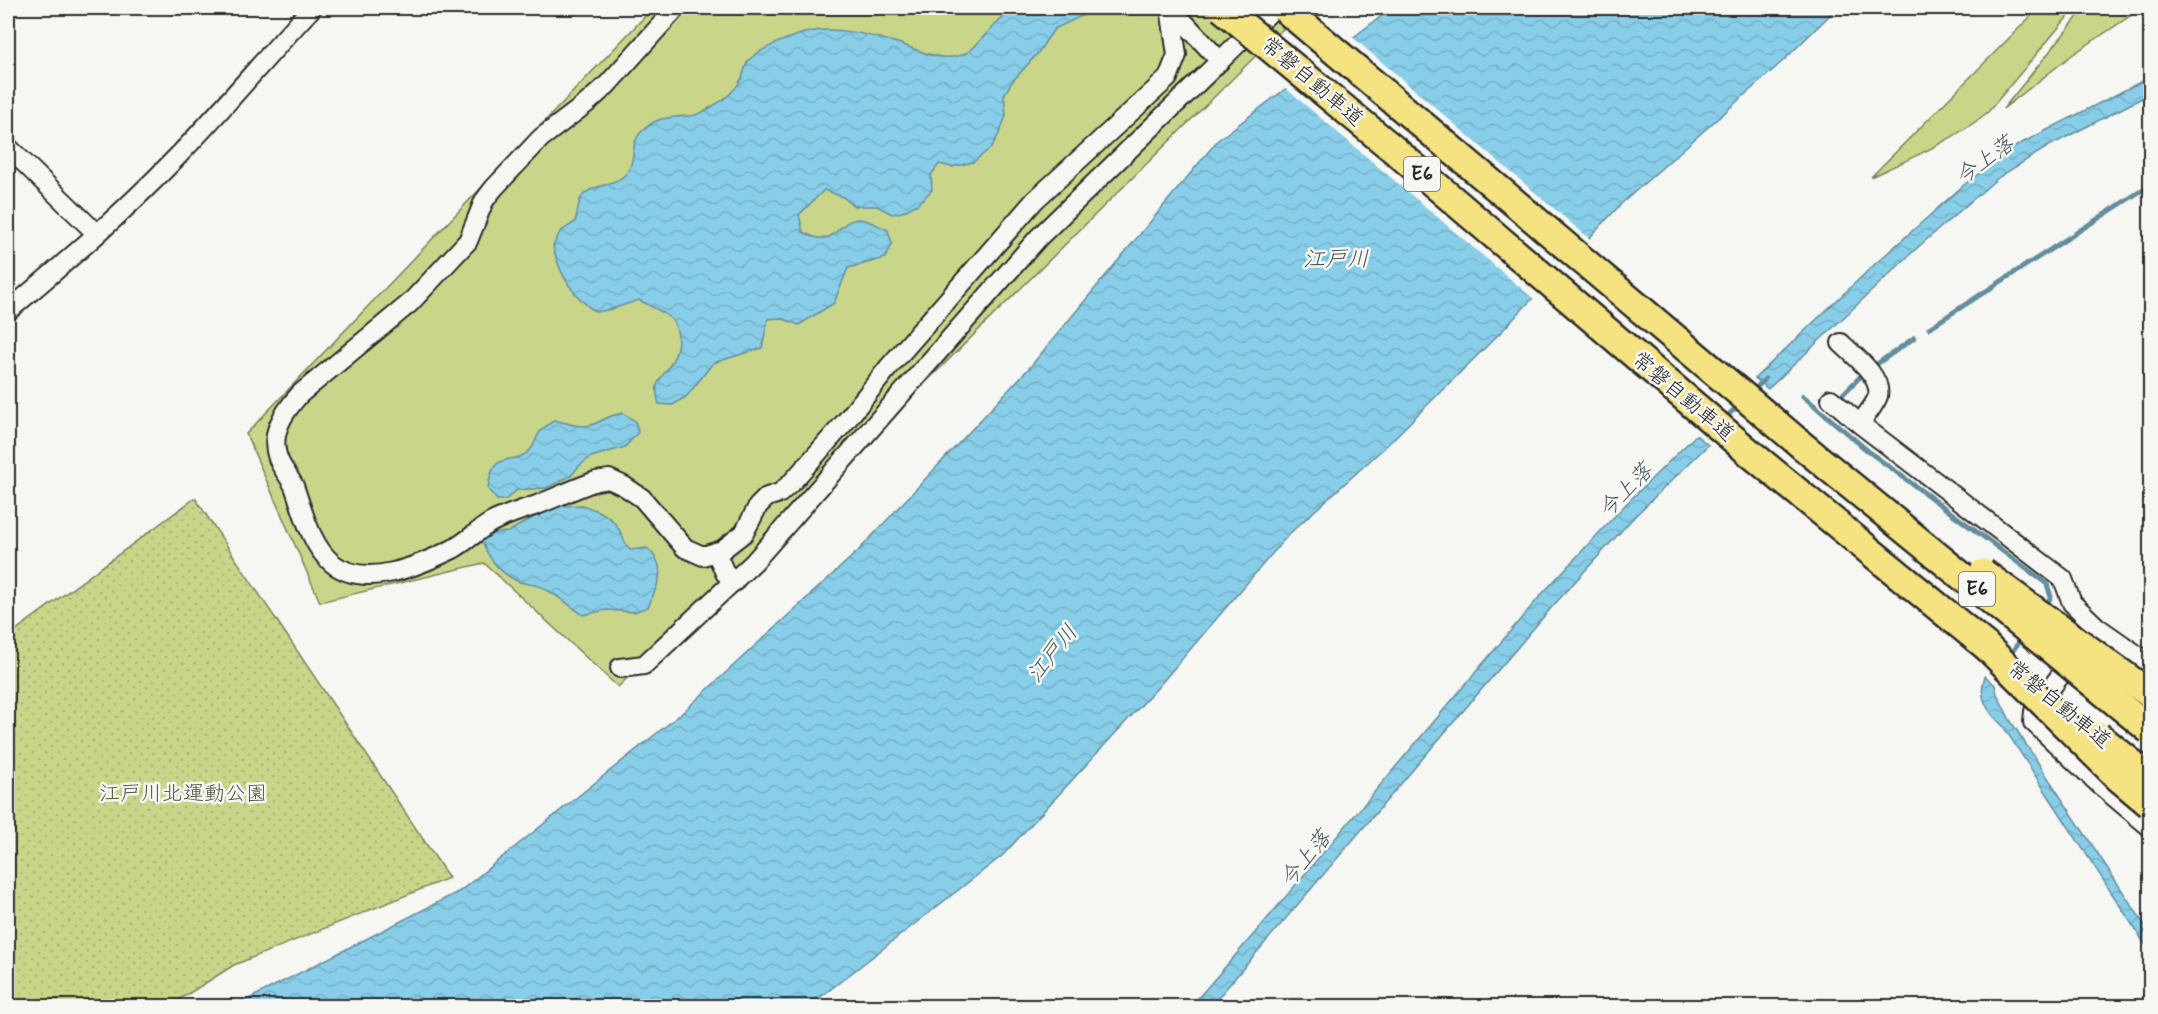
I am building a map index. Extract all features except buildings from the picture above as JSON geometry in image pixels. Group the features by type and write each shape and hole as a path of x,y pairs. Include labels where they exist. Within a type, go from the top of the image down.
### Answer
{"highway":[{"name":"常磐自動車道","path":"1222,8 1392,148 1750,453 2151,778"},
{"name":"常磐自動車道","path":"1284,8 1805,448 2151,729"},
{"path":"1805,448 2151,694"},
{"path":"1986,646 2119,778 2151,804"}],"street":[{"path":"8,311 97,234 181,153 312,8"},
{"path":"676,8 607,85 541,138 494,188 484,201 468,241 410,303 300,394 286,410 276,429 275,446 279,462 292,483 321,550 333,564 352,573 371,576 392,574 453,548 499,519 596,481 609,479 642,498 685,548 703,556 722,550 744,532 758,506 767,497 780,493 792,482 1035,200 1168,78 1177,55 1171,8"},
{"path":"1171,8 1220,61"},
{"path":"620,668 644,665 734,582 778,535 1039,237 1274,8"},
{"path":"8,147 97,234"},
{"path":"1841,343 1873,376 1878,388 1878,398 1860,424"},
{"path":"1831,399 1860,424 2063,579 2073,603 2097,627 2151,664"},
{"path":"716,552 725,573 734,582"},
{"path":"2097,627 2034,711 2033,722 2100,785 2151,827"}],"green space":[{"path":"653,8 1304,8 618,687 484,563 320,602 246,434"},
{"path":"2041,8 2075,8 1988,112 1961,132 1871,177 2033,14"},
{"path":"2088,8 2142,8 2072,55 2003,109 2080,14"},
{"name":"江戸川北運動公園","path":"195,498 449,878 234,965 169,1006 8,1006 8,636"}],"water":[{"path":"1013,8 1092,8 1088,13 1054,29 1037,54 1011,83 1004,95 1006,115 991,148 973,162 952,167 939,164 931,175 932,190 918,204 892,214 877,206 854,206 843,197 824,190 799,215 803,232 814,237 829,237 849,221 861,219 868,221 888,230 892,244 885,258 848,268 834,303 799,325 781,318 768,319 762,348 713,363 687,396 673,405 659,404 657,386 673,360 678,343 677,331 672,320 661,311 639,300 596,312 574,292 559,266 553,246 560,232 575,222 580,200 584,194 625,175 631,164 638,135 648,126 663,119 698,114 717,104 736,87 748,61 777,43 809,32 830,30 874,37 940,57 959,56 976,46"},
{"name":"江戸川","path":"1392,8 1837,8 1783,61 1622,203 1503,330 1385,447 1289,534 1158,687 1002,856 809,1006 235,1006 460,891 682,713 858,551 1030,367 1218,140"},
{"path":"2150,77 2150,94 2049,146 1999,177 1917,248 1768,389 1755,378 1875,264 1965,184 2018,145"},
{"path":"623,413 635,421 638,432 625,447 591,457 571,476 546,488 517,490 505,500 497,500 488,489 494,467 499,462 524,455 531,449 540,432 554,420 585,426"},
{"path":"1696,435 1708,445 1634,517 1552,607 1211,1006 1191,1006 1541,595 1625,505"},
{"path":"582,505 611,519 630,550 647,548 654,555 660,569 660,576 648,607 634,612 606,610 583,615 545,589 520,582 507,575 492,560 482,541 494,533 508,532 541,513 559,506"},
{"path":"1985,676 1995,685 2010,720 2150,933 2150,952 2003,726 1985,704 1982,691"}],"pier":[{"path":"1350,35 1591,240 1535,300 1283,86"}],"waterway":[{"path":"1929,328 2150,185"},
{"path":"1874,366 1914,338"},
{"path":"1841,396 1862,375"},
{"name":"今上落","path":"1751,393 1765,379"},
{"path":"1803,396 1868,451 2047,584 2051,597 2044,607"},
{"name":"今上落","path":"1723,420 1740,404"},
{"path":"2007,658 2023,637"}]}
